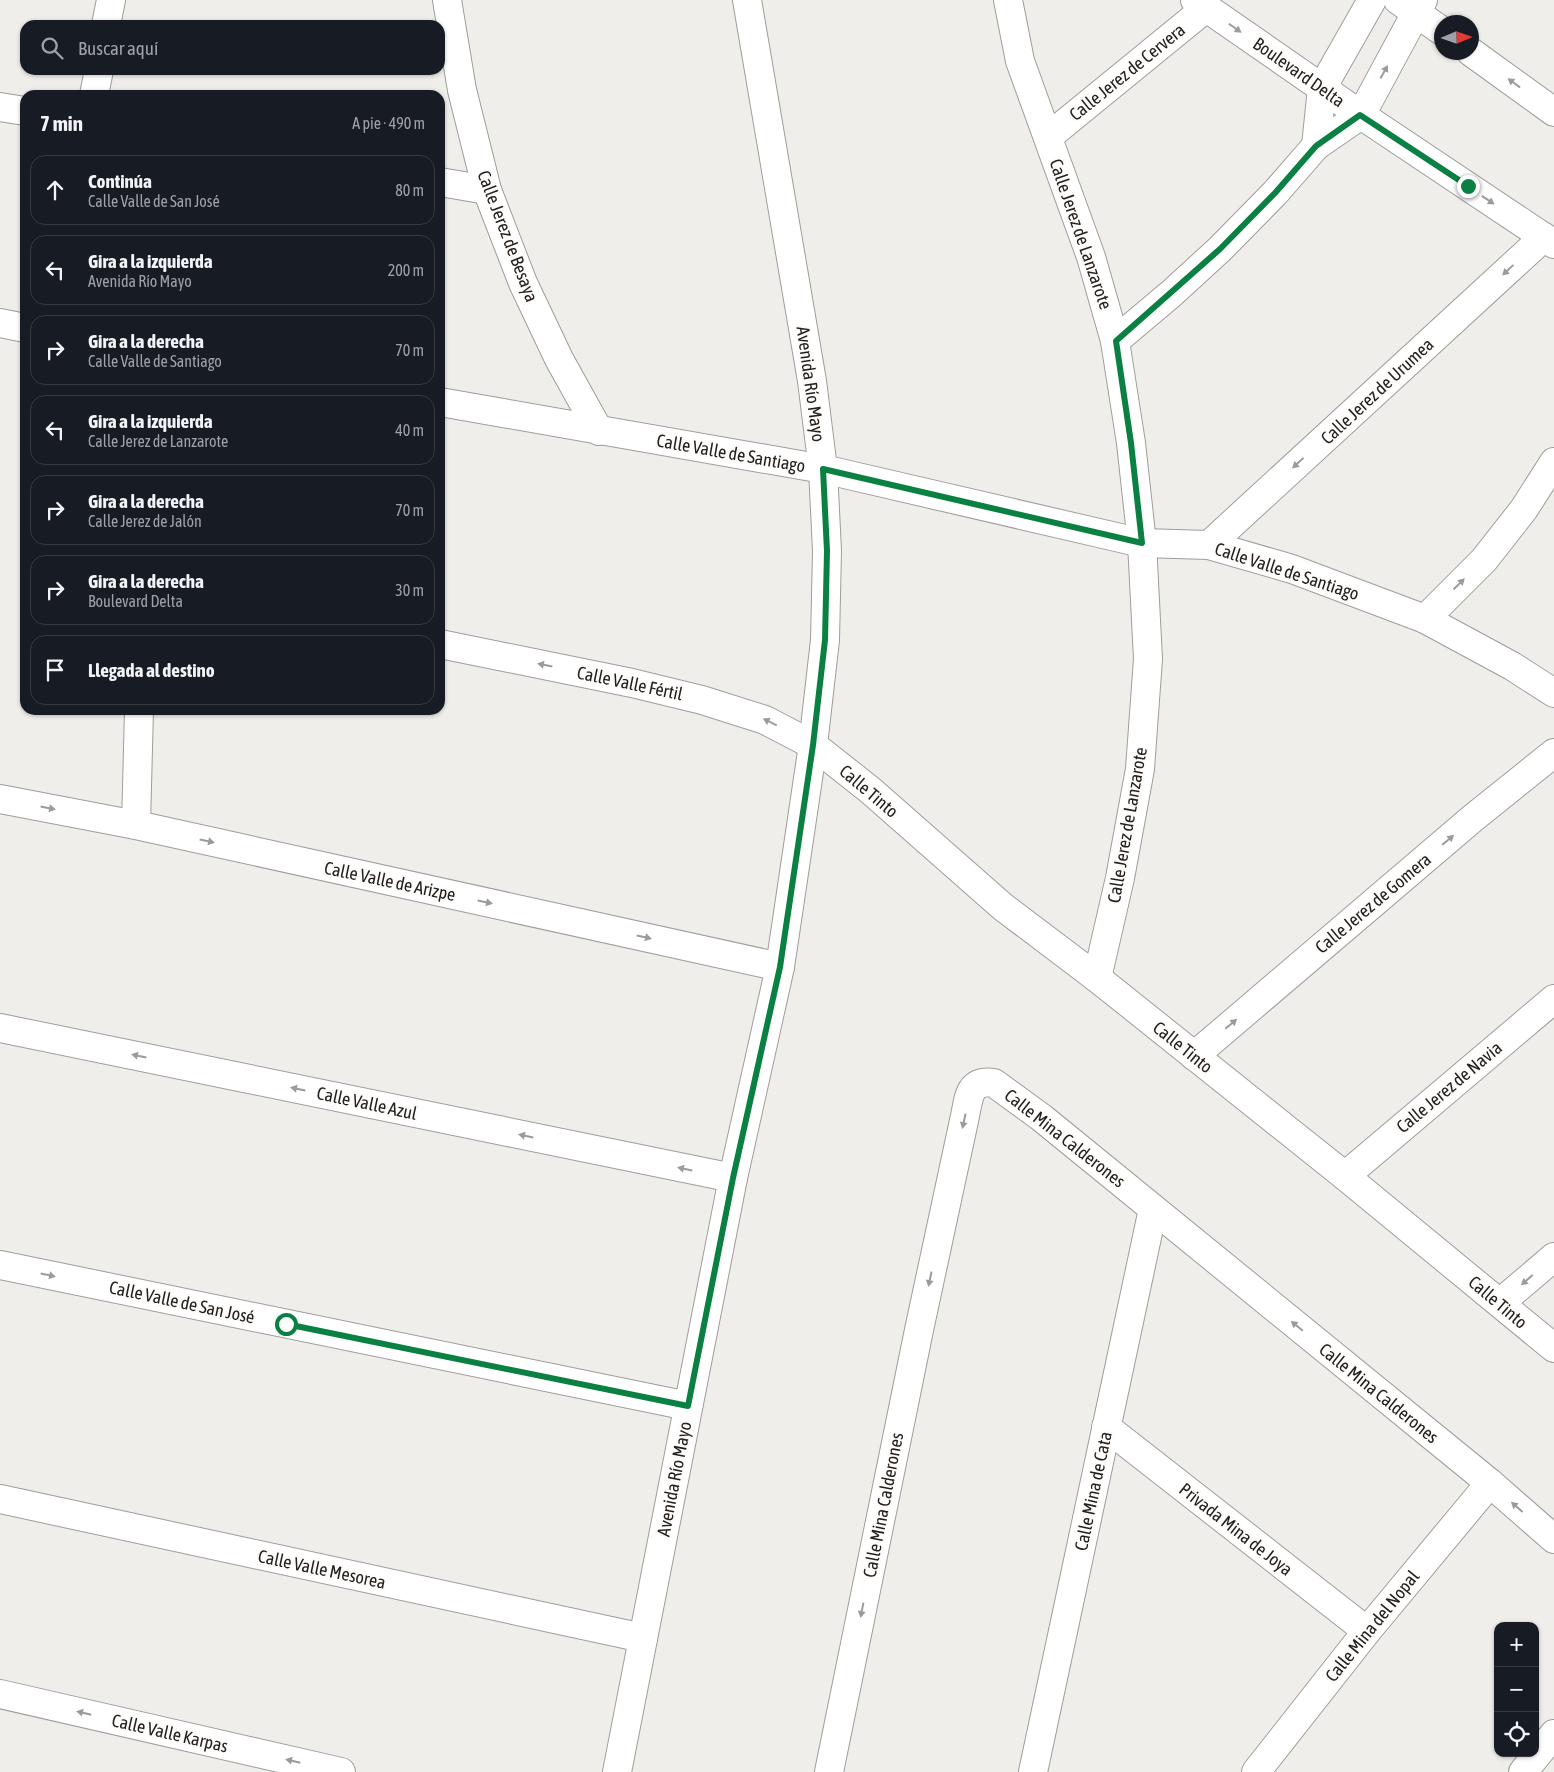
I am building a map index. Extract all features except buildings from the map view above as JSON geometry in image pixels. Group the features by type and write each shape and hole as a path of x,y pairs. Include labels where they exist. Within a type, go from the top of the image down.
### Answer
{"street":[{"path":"107,20 111,0"},
{"name":"Calle Jerez de Besaya","path":"447,0 462,90 487,190 523,283 559,359 599,431"},
{"name":"Avenida Río Mayo","path":"617,1772 733,1178 780,967 813,745 825,640 827,551 823,469 809,362 747,0"},
{"name":"Calle Jerez de Lanzarote","path":"1008,0 1020,61 1092,257 1116,341 1131,443 1142,543 1148,659 1140,769 1120,878 1097,978"},
{"path":"1316,146 1322,88 1372,0"},
{"name":"Calle Jerez de Cervera","path":"1048,137 1200,4"},
{"name":"Boulevard Delta","path":"1200,4 1360,115 1549,240"},
{"path":"1116,341 1220,249 1275,193 1316,146 1360,115 1413,4 1434,24"},
{"path":"1479,57 1554,112"},
{"path":"95,90 98,75"},
{"path":"0,107 20,110"},
{"path":"445,183 487,190"},
{"name":"Calle Jerez de Urumea","path":"1209,545 1549,240"},
{"path":"0,323 20,327"},
{"name":"Calle Valle de Santiago","path":"445,403 823,469 1142,543 1209,545 1292,568 1424,619 1512,666 1554,693"},
{"path":"1424,619 1484,560 1524,509 1554,462"},
{"name":"Calle Valle Fértil","path":"445,645 632,683 702,700 765,720 813,745"},
{"path":"136,825 139,715"},
{"name":"Calle Tinto","path":"813,745 870,790 1003,907 1097,978 1345,1176 1554,1348"},
{"name":"Calle Jerez de Gomera","path":"1194,1056 1473,818 1554,753"},
{"name":"Calle Valle de Arizpe","path":"0,799 136,825 780,967"},
{"name":"Calle Jerez de Navia","path":"1345,1176 1554,999"},
{"name":"Calle Valle Azul","path":"0,1028 733,1178"},
{"name":"Calle Mina Calderones","path":"829,1772 919,1330 972,1090 977,1084 985,1082 994,1083 1042,1118 1490,1482 1554,1539"},
{"name":"Calle Mina de Cata","path":"1033,1772 1153,1209"},
{"path":"1500,1304 1554,1257"},
{"name":"Calle Valle de San José","path":"0,1265 688,1406"},
{"name":"Privada Mina de Joya","path":"1106,1427 1366,1631"},
{"name":"Calle Mina del Nopal","path":"1256,1772 1366,1631 1490,1482"},
{"name":"Calle Valle Mesorea","path":"0,1499 644,1638"},
{"name":"Calle Valle Karpas","path":"0,1694 341,1772"},
{"path":"1524,1772 1554,1734"}],"route":[{"path":"286,1324 688,1406 733,1178 780,967 813,745 825,640 827,551 823,469 1142,543 1131,443 1116,341 1220,249 1275,193 1316,146 1360,115 1468,186"}]}
